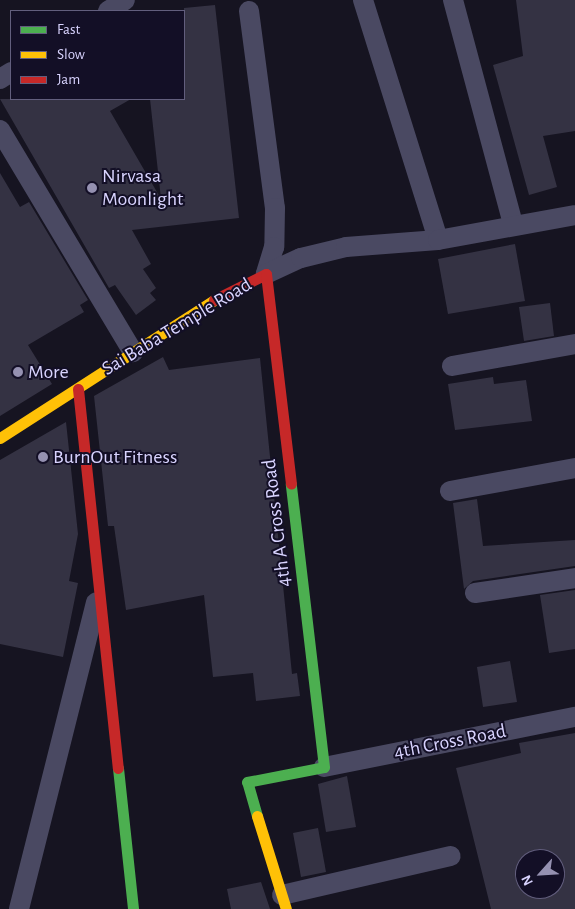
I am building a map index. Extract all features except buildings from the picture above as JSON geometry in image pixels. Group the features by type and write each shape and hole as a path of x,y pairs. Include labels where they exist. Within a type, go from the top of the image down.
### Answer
{"street":[{"path":"110,10 125,0"},
{"path":"363,0 438,240"},
{"path":"453,0 513,224"},
{"path":"249,11 274,208 274,247 266,274"},
{"path":"0,130 133,352"},
{"name":"Sai Baba Temple Road","path":"0,438 232,288 301,258 346,248 438,240 513,224 575,215"},
{"name":"4th A Cross Road","path":"266,274 324,767"},
{"path":"452,366 575,344"},
{"path":"78,388 133,909"},
{"path":"450,491 575,468"},
{"path":"475,593 575,578"},
{"path":"19,909 99,591"},
{"name":"4th Cross Road","path":"324,767 575,717"},
{"path":"324,767 247,782 284,902 451,856"}],"traffic: fast":[{"path":"257,816 247,782 324,767 291,484"},
{"path":"118,768 133,909"}],"traffic: slow":[{"path":"0,438 214,300"},
{"path":"257,816 286,909"}],"traffic: jam":[{"path":"214,300 266,274 291,484"},
{"path":"78,389 118,768"}],"place":[{"name":"Nirvasa Moonlight","path":"92,188"},
{"name":"More","path":"18,372"},
{"name":"BurnOut Fitness","path":"43,457"}]}
